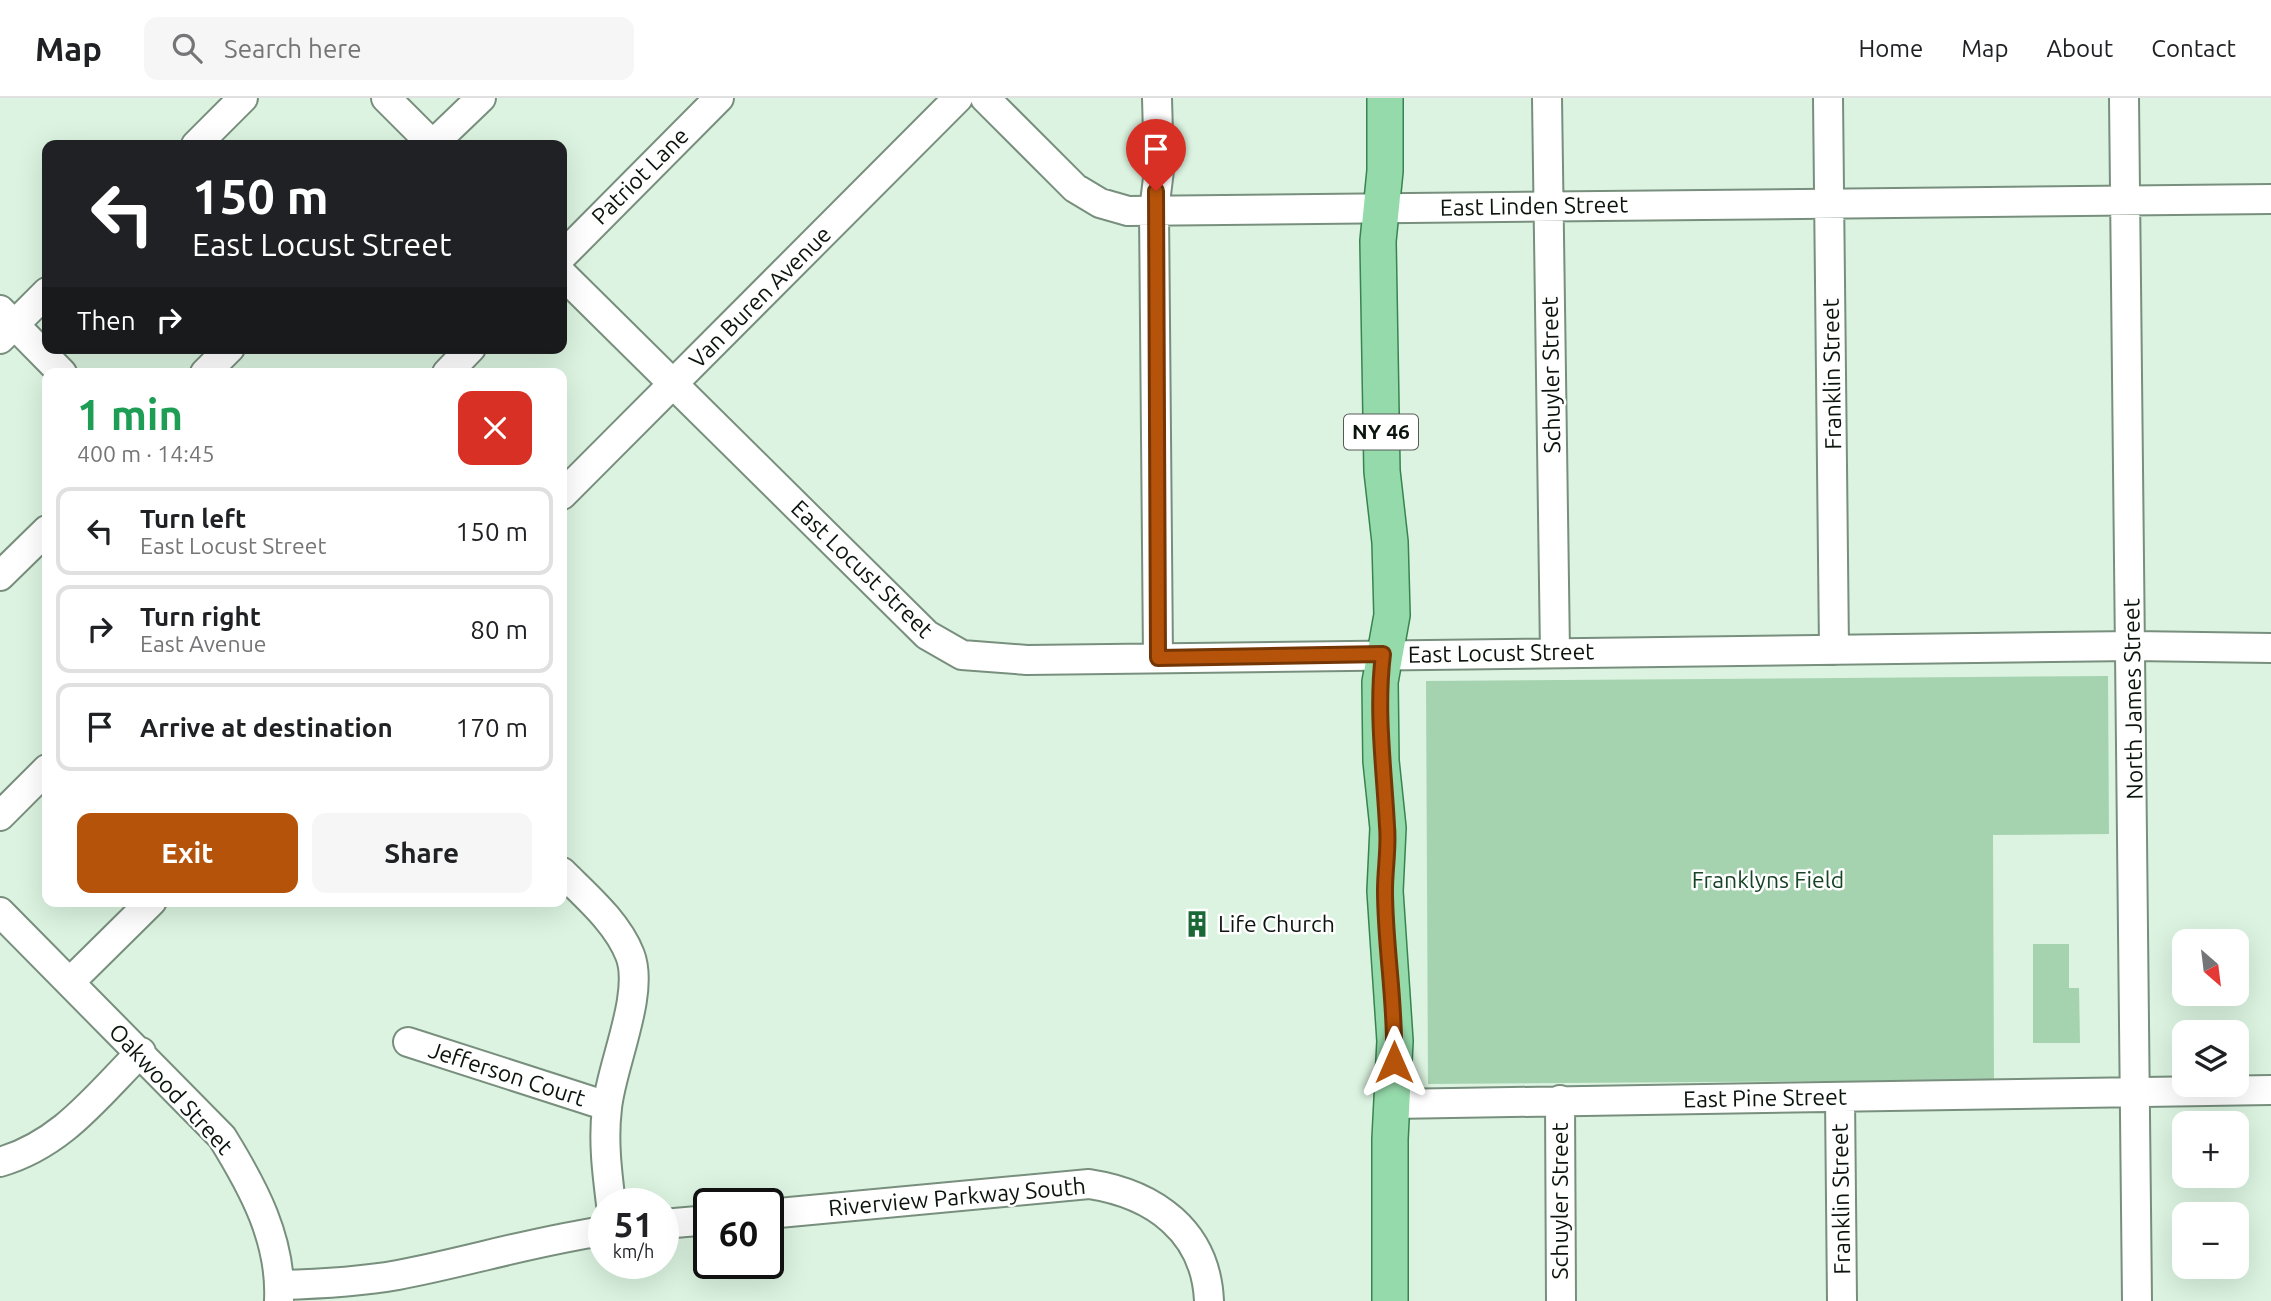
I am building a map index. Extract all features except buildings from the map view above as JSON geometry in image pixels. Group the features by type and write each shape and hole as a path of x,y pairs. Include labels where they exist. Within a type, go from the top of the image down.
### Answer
{"main road":[{"name":"NY 46","path":"1385,98 1385,171 1379,208 1382,471 1390,542 1391,615 1380,682 1381,761 1388,828 1385,891 1394,1029 1390,1301"}],"street":[{"path":"201,140 243,98"},
{"path":"386,98 428,140"},
{"path":"438,140 481,98"},
{"name":"Patriot Lane","path":"567,251 719,98"},
{"name":"Van Buren Avenue","path":"567,490 958,98"},
{"name":"East Linden Street","path":"985,98 1075,188 1100,204 1128,211 2127,198 2271,199"},
{"path":"1157,98 1158,170 1154,211 1158,658"},
{"name":"Schuyler Street","path":"1547,98 1555,652"},
{"name":"Franklin Street","path":"1828,98 1834,650"},
{"name":"North James Street","path":"2124,98 2133,646 2137,1301"},
{"name":"East Locust Street","path":"567,280 909,619 947,648 978,658 2133,646 2271,648"},
{"path":"42,296 5,325 56,368"},
{"path":"210,368 224,354"},
{"path":"452,368 465,354"},
{"path":"0,576 42,535"},
{"path":"0,816 42,774"},
{"path":"567,877 618,932 631,957 632,998 607,1106 605,1155 609,1188"},
{"path":"70,982 146,907"},
{"name":"Oakwood Street","path":"0,912 222,1137 246,1176 268,1224 280,1272 279,1293"},
{"name":"Jefferson Court","path":"408,1042 607,1106"},
{"path":"0,1162 29,1154 56,1137 141,1052"},
{"name":"East Pine Street","path":"1392,1104 2271,1090"},
{"name":"Franklin Street","path":"1840,1097 1842,1301"},
{"name":"Schuyler Street","path":"1560,1100 1561,1301"},
{"name":"Riverview Parkway South","path":"784,1213 1089,1184 1105,1187 1126,1192 1160,1207 1181,1227 1198,1258 1208,1286 1209,1301"},
{"path":"279,1293 398,1275 588,1233"}],"green space":[{"name":"Franklyns Field","path":"2108,676 2109,834 1993,835 1994,1080 1428,1084 1426,681"},
{"path":"2033,944 2069,944 2069,988 2079,988 2080,1043 2033,1043"}],"place":[{"name":"Life Church","path":"1197,924"}],"route":[{"path":"1156,191 1158,658 1383,654 1380,682 1381,761 1388,828 1385,891 1393,993 1394,1062"}]}
